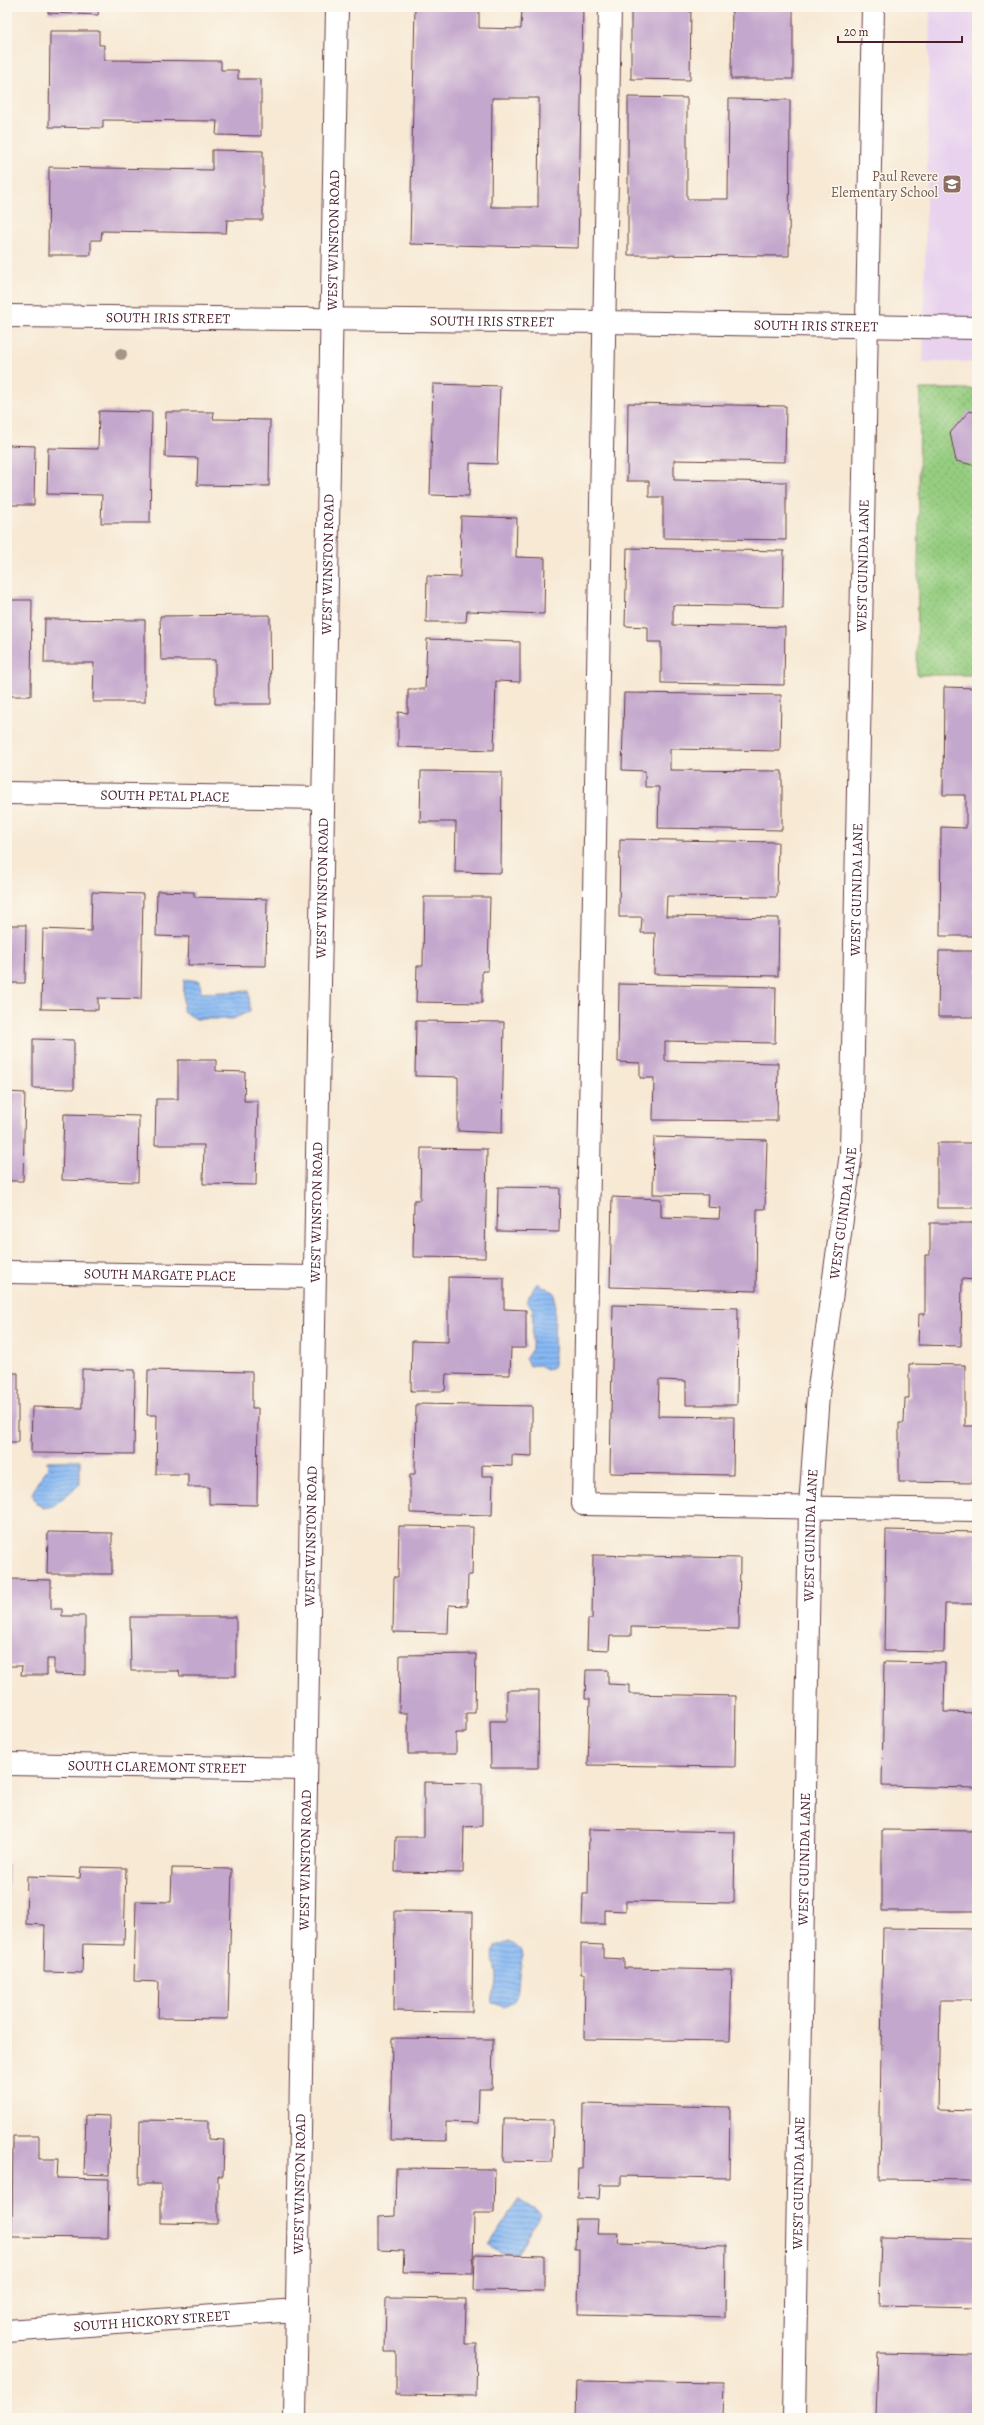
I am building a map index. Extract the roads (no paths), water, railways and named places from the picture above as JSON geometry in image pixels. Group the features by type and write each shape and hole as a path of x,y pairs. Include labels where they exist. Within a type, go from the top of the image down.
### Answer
{"street":[{"name":"WEST WINSTON ROAD","path":"295,2418 322,798 337,7"},
{"path":"610,7 603,322 583,1504 810,1506 977,1510"},
{"name":"WEST GUINIDA LANE","path":"794,2418 810,1506 818,1396 851,1153 873,7"},
{"name":"SOUTH IRIS STREET","path":"7,316 603,322 977,328"},
{"name":"SOUTH PETAL PLACE","path":"7,793 322,798"},
{"name":"SOUTH MARGATE PLACE","path":"7,1272 314,1277"},
{"name":"SOUTH CLAREMONT STREET","path":"7,1764 306,1769"},
{"name":"SOUTH HICKORY STREET","path":"7,2331 296,2310"}],"water":[{"path":"184,979 200,981 201,993 249,991 250,1011 233,1019 196,1019 183,1011"},
{"path":"537,1283 554,1292 555,1295 554,1365 551,1369 546,1370 540,1365 530,1366 525,1359 532,1349 533,1309 526,1301"},
{"path":"80,1460 80,1484 53,1506 44,1508 37,1504 32,1494 37,1483 48,1468 47,1461"},
{"path":"509,1942 519,1948 522,1960 517,1995 512,2002 503,2007 492,2002 496,1980 493,1956 495,1947"},
{"path":"519,2200 541,2214 517,2253 502,2253 489,2245"}],"place":[{"name":"Paul Revere Elementary School","path":"952,184"}]}
